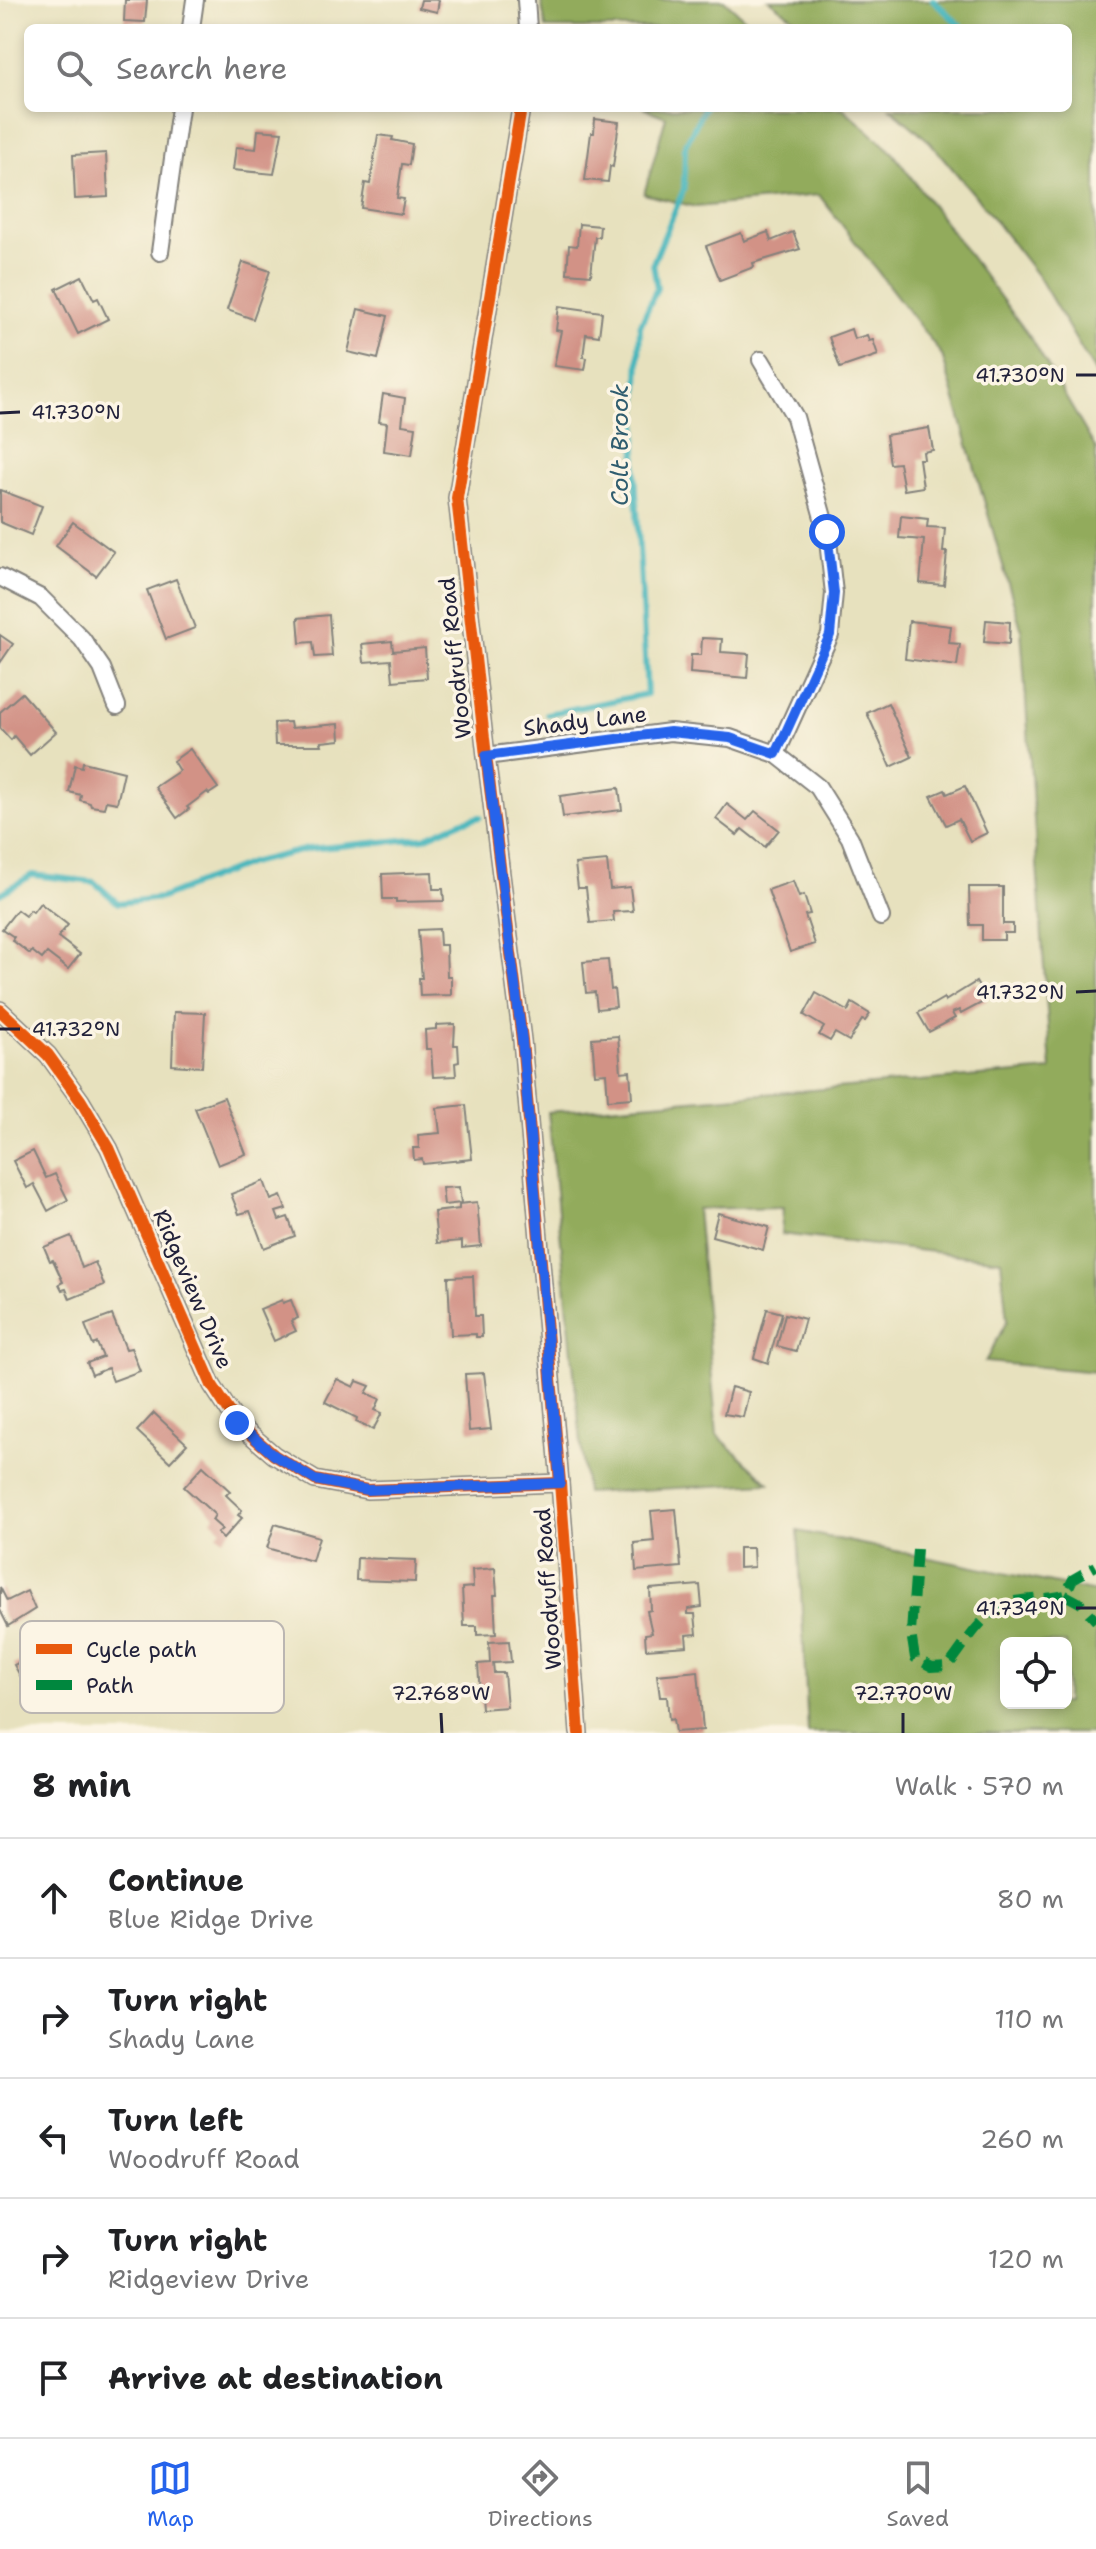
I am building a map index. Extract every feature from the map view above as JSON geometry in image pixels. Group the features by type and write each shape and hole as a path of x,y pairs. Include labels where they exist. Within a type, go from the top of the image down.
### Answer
{"street":[{"path":"192,24 195,0"},
{"path":"526,0 528,24"},
{"path":"160,252 179,112"},
{"name":"Woodruff Road","path":"520,112 457,498 522,1040 579,1733"},
{"path":"761,360 795,417 827,532 834,593 830,635 776,754"},
{"path":"0,577 41,598 82,639 102,668 117,706"},
{"name":"Shady Lane","path":"486,756 670,732 730,738 776,754 818,787 850,838 881,917"},
{"name":"Ridgeview Drive","path":"0,1010 48,1055 81,1101 109,1148 212,1385 237,1423 274,1455 315,1480 367,1490 560,1483"}],"green space":[{"path":"541,0 724,0 751,24 545,24"},
{"path":"769,0 1096,0 1096,374 1040,279 930,142 895,112 1072,112 1072,24 802,24"},
{"path":"653,112 847,112 893,153 1033,341 1096,449 1096,1372 985,1362 1007,1321 1001,1260 781,1234 783,1207 697,1209 717,1435 769,1483 586,1493 548,1112 1051,1070 1021,628 942,355 819,195 696,207 644,194 666,117"},
{"path":"798,1531 1096,1592 1096,1733 808,1733"}],"building":[{"path":"125,0 147,0 145,22 124,21"},
{"path":"421,0 439,0 437,12 419,8"},
{"path":"595,119 619,122 608,182 585,180"},
{"path":"258,130 282,132 274,174 233,170 236,147 256,149"},
{"path":"378,135 412,144 409,165 402,164 397,198 404,199 401,214 361,208 365,183 370,184"},
{"path":"106,153 108,197 75,199 73,155"},
{"path":"579,224 600,226 599,237 595,237 591,275 567,273 569,245 577,246"},
{"path":"768,232 771,241 793,232 800,249 753,263 754,267 720,280 706,246 741,233 744,241"},
{"path":"243,262 270,271 253,319 227,310"},
{"path":"82,276 108,319 78,334 56,289"},
{"path":"559,306 602,312 599,336 586,334 585,370 554,366 561,331 556,330"},
{"path":"358,309 388,316 378,359 348,352"},
{"path":"851,329 854,339 867,335 869,341 873,340 878,355 840,368 829,337"},
{"path":"383,394 405,398 402,425 416,427 412,455 384,451 387,423 379,422"},
{"path":"929,428 933,450 923,452 924,459 919,459 923,487 904,490 899,463 890,464 886,435"},
{"path":"0,490 42,506 31,535 0,522"},
{"path":"901,516 928,519 927,527 945,528 943,552 947,552 944,585 920,583 924,540 899,538"},
{"path":"73,522 114,552 96,576 56,546"},
{"path":"176,579 195,628 166,639 147,590"},
{"path":"329,615 332,656 315,657 313,642 300,643 298,618"},
{"path":"986,620 1010,622 1009,644 984,642"},
{"path":"909,621 951,626 949,643 960,644 957,666 905,659"},
{"path":"0,635 13,644 0,663"},
{"path":"702,638 722,639 721,652 749,654 747,678 690,673 691,655 701,655"},
{"path":"392,641 393,651 425,648 427,678 393,681 391,660 364,662 362,644"},
{"path":"22,693 56,732 30,755 14,736 11,740 0,728 0,712"},
{"path":"888,703 912,757 891,767 867,713"},
{"path":"290,722 291,728 339,724 340,740 321,742 322,745 275,745 274,723"},
{"path":"190,749 218,788 209,794 207,792 177,818 155,787 179,771 173,761"},
{"path":"83,762 124,772 117,803 106,801 104,808 91,806 80,800 81,795 69,792 75,765 82,767"},
{"path":"965,786 987,833 970,841 959,819 946,825 931,796 945,790 947,794"},
{"path":"619,788 622,810 563,817 560,796"},
{"path":"727,804 747,820 755,811 779,830 765,847 742,829 737,835 716,819"},
{"path":"607,861 610,889 630,887 633,911 613,912 614,921 590,923 586,888 578,888 575,864"},
{"path":"432,872 433,889 443,889 444,901 396,902 396,899 383,899 382,874"},
{"path":"793,881 799,897 804,895 810,914 805,915 815,944 790,952 768,890"},
{"path":"969,887 1003,887 1003,924 1013,924 1013,933 1004,933 1004,940 982,940 982,925 970,925"},
{"path":"40,903 68,925 58,937 80,954 68,969 47,953 42,959 32,951 30,954 2,929 17,910 25,916"},
{"path":"439,929 440,945 446,945 451,995 420,996 419,978 422,978 418,930"},
{"path":"608,960 616,1007 597,1009 595,992 586,993 583,962"},
{"path":"976,982 987,1000 961,1014 959,1010 952,1013 955,1018 929,1032 918,1013"},
{"path":"816,993 848,1011 852,1003 870,1014 865,1021 862,1020 849,1041 835,1033 830,1041 819,1035 824,1027 804,1015"},
{"path":"174,1012 205,1013 202,1067 172,1065"},
{"path":"455,1024 454,1045 458,1045 459,1062 455,1063 456,1076 433,1077 431,1049 426,1049 425,1030 436,1029 436,1025"},
{"path":"618,1036 621,1072 630,1071 632,1098 608,1100 606,1073 595,1074 592,1038"},
{"path":"224,1097 246,1154 218,1165 195,1108"},
{"path":"466,1105 472,1159 423,1164 422,1159 414,1160 413,1148 419,1148 418,1135 440,1133 437,1108"},
{"path":"33,1151 46,1178 55,1174 68,1200 48,1211 34,1184 27,1188 13,1161"},
{"path":"264,1181 271,1200 281,1196 286,1209 276,1212 279,1220 288,1217 295,1236 264,1248 250,1211 239,1214 231,1194"},
{"path":"459,1187 461,1203 444,1205 442,1188"},
{"path":"477,1202 481,1246 462,1248 462,1241 437,1243 434,1212 459,1209 459,1204"},
{"path":"718,1213 769,1227 763,1250 712,1236"},
{"path":"71,1236 82,1268 95,1262 104,1285 70,1299 66,1289 62,1290 59,1284 63,1282 44,1247"},
{"path":"473,1276 475,1316 481,1316 482,1337 476,1337 476,1334 451,1335 448,1277"},
{"path":"282,1300 283,1303 291,1300 298,1318 291,1321 296,1331 274,1341 260,1309"},
{"path":"767,1309 782,1313 768,1363 754,1358"},
{"path":"785,1314 805,1319 796,1351 777,1346"},
{"path":"112,1315 126,1349 131,1348 140,1371 113,1381 108,1368 92,1375 87,1363 103,1357 97,1343 93,1345 85,1325"},
{"path":"484,1373 491,1429 469,1431 465,1374"},
{"path":"337,1379 354,1387 357,1381 370,1386 366,1393 380,1399 375,1410 382,1413 373,1430 325,1402"},
{"path":"731,1387 749,1392 743,1417 724,1414"},
{"path":"154,1413 187,1444 170,1462 137,1431"},
{"path":"203,1466 230,1491 226,1495 242,1510 238,1515 242,1518 223,1539 217,1533 222,1529 212,1520 215,1515 184,1487"},
{"path":"676,1509 681,1567 636,1571 634,1543 654,1541 651,1511"},
{"path":"275,1524 319,1537 312,1561 267,1548"},
{"path":"739,1548 753,1548 754,1567 739,1568"},
{"path":"357,1558 416,1560 415,1582 356,1580"},
{"path":"495,1568 496,1634 477,1635 477,1626 464,1626 462,1588 473,1587 472,1570"},
{"path":"700,1585 702,1607 688,1609 688,1614 695,1614 697,1634 686,1635 687,1646 646,1649 645,1634 652,1633 647,1611 651,1610 650,1589"},
{"path":"0,1587 7,1601 27,1591 35,1609 8,1626 0,1610"},
{"path":"509,1641 511,1662 493,1663 494,1673 504,1673 507,1707 481,1709 478,1664 490,1663 489,1642"},
{"path":"20,1662 20,1676 14,1665"},
{"path":"698,1671 703,1730 675,1732 673,1719 669,1720 667,1697 660,1697 657,1675"}],"waterway":[{"name":"Colt Brook","path":"933,0 959,24"},
{"name":"Colt Brook","path":"547,714 647,694 635,474 640,326 657,288 653,263 684,189 685,146 702,112"},
{"name":"Colt Brook","path":"0,894 32,875 94,882 118,903 161,898 250,863 308,849 424,838 480,817"}],"marked path":[{"path":"917,1549 911,1633 915,1658 932,1667 948,1666 994,1611 1015,1601 1065,1595 1073,1579 1096,1566"},
{"path":"1065,1595 1080,1603 1096,1621"}],"cycle path":[{"path":"520,112 457,498 522,1040 579,1733"},
{"path":"0,1010 48,1055 81,1101 109,1148 212,1385 237,1423 274,1455 315,1480 367,1490 560,1483"}],"route":[{"path":"237,1423 274,1455 315,1480 367,1490 560,1483 522,1040 486,756 670,732 730,738 776,754 830,635 834,593 827,532"}]}
